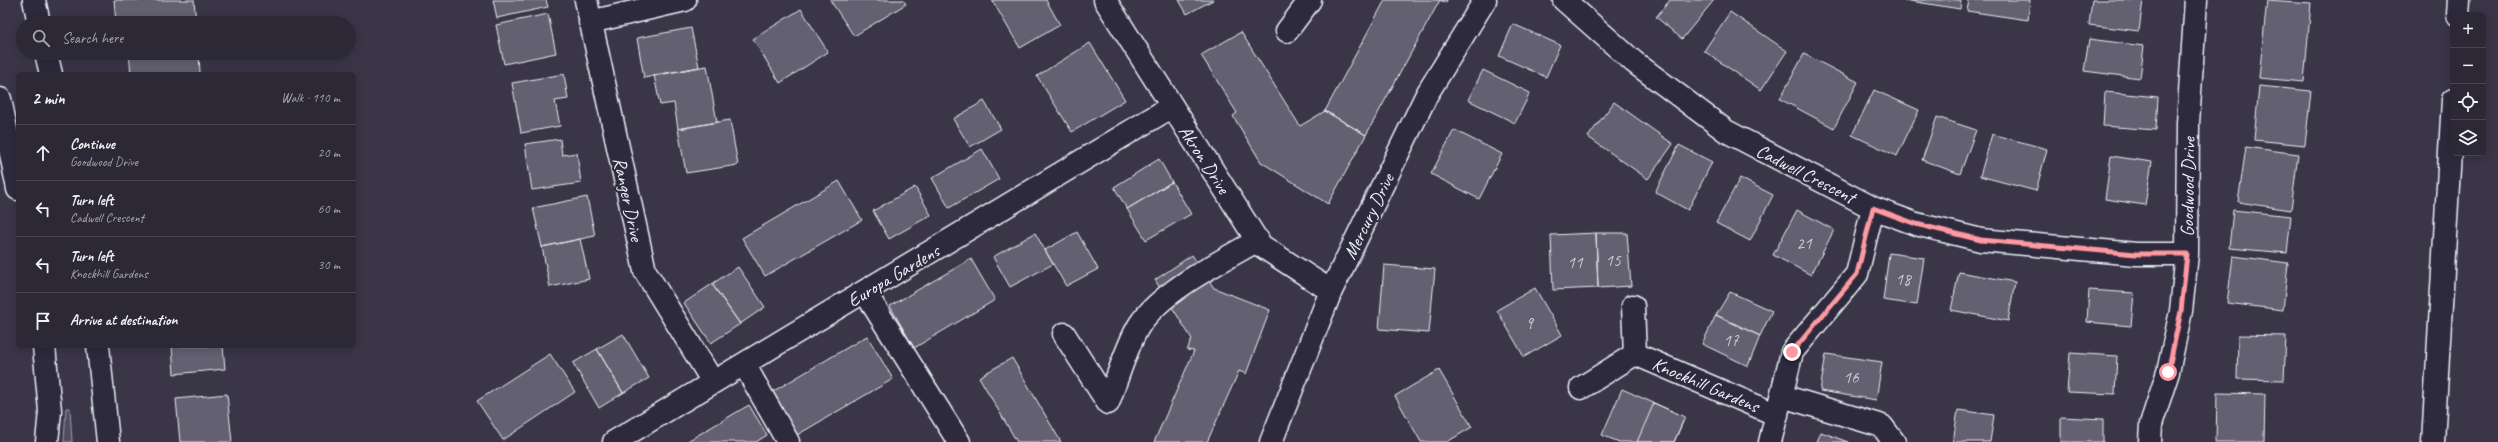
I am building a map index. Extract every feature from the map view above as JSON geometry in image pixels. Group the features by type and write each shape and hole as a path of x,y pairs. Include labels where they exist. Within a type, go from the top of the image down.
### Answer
{"main road":[{"path":"34,0 37,16"},
{"name":"Ranger Drive","path":"586,0 645,271 712,382"},
{"path":"590,22 685,0"},
{"name":"Akron Drive","path":"1105,0 1171,107 1260,245 1331,291"},
{"path":"1287,30 1310,0"},
{"name":"Mercury Drive","path":"1271,442 1331,291 1427,94 1485,0"},
{"name":"Cadwell Crescent","path":"1564,0 1634,62 1726,131 1873,208 1916,224 1981,240 2136,254 2187,254"},
{"name":"Goodwood Drive","path":"2150,442 2151,424 2168,372 2179,319 2187,254 2188,123 2196,0"},
{"path":"2458,12 2459,0"},
{"path":"47,60 50,72"},
{"path":"0,99 16,179"},
{"name":"Europa Gardens","path":"614,442 1171,107"},
{"path":"2433,442 2452,120"},
{"name":"Knockhill Gardens","path":"1770,442 1792,352 1857,274 1873,208"},
{"path":"1064,334 1108,403 1140,325 1155,306 1203,272 1258,240"},
{"path":"865,292 959,442"},
{"name":"Knockhill Gardens","path":"1633,306 1635,354"},
{"path":"44,348 50,411 47,442"},
{"path":"98,348 108,442"},
{"name":"Knockhill Gardens","path":"1635,354 1780,406 1882,426 1894,442"},
{"name":"Knockhill Gardens","path":"1581,388 1635,354"},
{"path":"744,364 788,442"}],"shaded area":[{"path":"66,408 70,408 72,442 64,442"}],"building":[{"path":"114,0 194,0 195,16 115,16"},
{"path":"493,0 546,0 548,7 497,18"},
{"path":"830,0 903,0 906,4 854,36"},
{"path":"992,0 1046,0 1060,25 1020,48"},
{"path":"1179,0 1213,0 1187,14"},
{"path":"1385,0 1440,0 1366,135 1325,111"},
{"path":"1440,0 1447,0 1446,3"},
{"path":"1670,0 1714,0 1682,39 1656,17"},
{"path":"1904,0 1961,0 1960,9"},
{"path":"1969,0 2030,0 2028,20 1967,11"},
{"path":"2092,0 2143,0 2139,31 2089,25"},
{"path":"2267,0 2311,3 2304,82 2259,78"},
{"path":"801,9 828,52 780,83 753,39"},
{"path":"1730,12 1787,51 1761,90 1704,51"},
{"path":"548,14 556,53 504,64 496,25"},
{"path":"1513,24 1560,45 1546,77 1499,56"},
{"path":"691,28 699,67 644,78 637,38"},
{"path":"1241,32 1300,126 1325,111 1366,135 1328,204 1261,162 1233,116 1237,113 1201,55"},
{"path":"2089,39 2144,46 2140,78 2084,71"},
{"path":"1090,43 1125,100 1072,132 1037,76"},
{"path":"1804,54 1858,82 1834,128 1780,99"},
{"path":"130,60 199,60 200,72 131,72"},
{"path":"707,66 717,122 678,129 674,103 660,105 654,75"},
{"path":"1483,70 1530,93 1515,123 1468,100"},
{"path":"564,74 568,99 555,101 560,126 521,133 512,83"},
{"path":"2259,86 2311,91 2305,145 2254,140"},
{"path":"1874,90 1919,110 1897,156 1852,135"},
{"path":"2105,92 2158,97 2156,130 2103,126"},
{"path":"984,101 1001,129 970,147 953,119"},
{"path":"1614,102 1673,144 1648,179 1588,137"},
{"path":"1937,117 1976,130 1960,174 1922,160"},
{"path":"730,120 738,165 686,173 678,129"},
{"path":"1454,130 1502,154 1479,199 1431,174"},
{"path":"1992,134 2047,149 2036,191 1980,176"},
{"path":"560,139 562,155 577,153 581,183 532,190 525,144"},
{"path":"1679,145 1712,162 1688,210 1655,192"},
{"path":"2246,147 2298,154 2291,210 2238,202"},
{"path":"982,149 999,179 949,208 932,178"},
{"path":"2111,156 2152,162 2145,205 2105,199"},
{"path":"1159,159 1172,182 1127,209 1114,187"},
{"path":"1740,178 1773,195 1750,241 1716,223"},
{"path":"839,181 862,220 765,276 742,238"},
{"path":"1172,182 1191,214 1146,240 1127,209"},
{"path":"915,187 931,215 889,239 873,211"},
{"path":"587,197 595,236 542,247 533,208"},
{"path":"1797,210 1834,230 1811,275 1773,255"},
{"path":"2233,210 2291,216 2287,253 2229,248"},
{"path":"1077,232 1098,269 1066,286 1045,250"},
{"path":"1035,233 1053,264 1010,287 993,257"},
{"path":"1596,233 1598,288 1553,290 1551,235"},
{"path":"1596,233 1627,233 1631,286 1598,288"},
{"path":"580,239 589,279 550,287 542,247"},
{"path":"1889,253 1924,258 1917,305 1883,300"},
{"path":"1192,255 1214,288 1270,310 1246,374 1239,371 1207,442 1154,442 1194,351 1187,350 1192,339 1155,280"},
{"path":"2233,256 2288,263 2283,310 2227,303"},
{"path":"971,259 995,300 914,348 890,306"},
{"path":"1384,265 1435,269 1429,333 1379,329"},
{"path":"738,267 765,307 740,324 712,284"},
{"path":"1959,272 2015,282 2008,321 1951,310"},
{"path":"712,284 740,324 711,343 684,303"},
{"path":"1535,288 1562,335 1524,357 1497,310"},
{"path":"2089,290 2134,293 2131,326 2087,322"},
{"path":"1730,292 1772,311 1760,336 1716,315"},
{"path":"1716,315 1760,336 1748,366 1702,344"},
{"path":"623,334 649,378 623,393 597,349"},
{"path":"2238,335 2286,336 2284,380 2237,379"},
{"path":"867,336 893,379 797,435 772,392"},
{"path":"172,348 223,348 225,369 174,374"},
{"path":"597,349 623,393 599,408 573,363"},
{"path":"2070,353 2117,356 2115,394 2067,392"},
{"path":"550,354 575,392 503,440 477,401"},
{"path":"1826,354 1882,362 1876,400 1820,391"},
{"path":"1012,358 1061,442 1017,442 979,377"},
{"path":"1439,370 1472,427 1447,442 1421,442 1395,396"},
{"path":"1622,389 1685,417 1674,442 1619,442 1602,435"},
{"path":"2217,393 2265,394 2264,442 2216,442"},
{"path":"227,394 232,442 180,442 176,399"},
{"path":"1654,403 1685,417 1674,442 1637,442"},
{"path":"749,405 767,435 756,442 686,442"},
{"path":"1958,410 1994,415 1990,442 1953,442"},
{"path":"2061,417 2103,419 2103,442 2061,442"},
{"path":"1821,432 1848,442 1817,442"}],"route":[{"path":"1792,352 1857,274 1873,208 1916,224 1981,240 2136,254 2187,254 2181,311 2168,372"}]}
